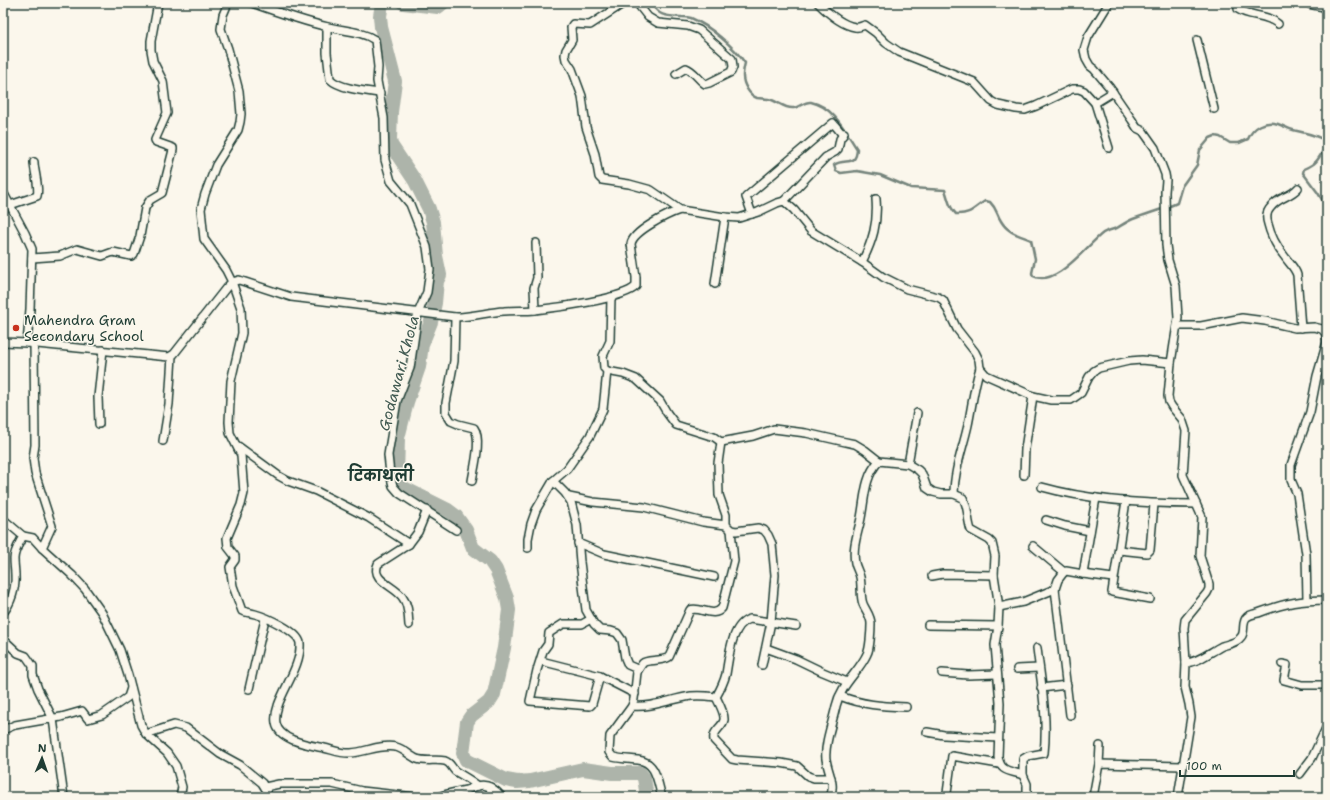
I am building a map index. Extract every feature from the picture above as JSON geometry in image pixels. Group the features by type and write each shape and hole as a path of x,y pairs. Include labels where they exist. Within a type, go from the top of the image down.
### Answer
{"main road":[{"path":"1311,3 1327,6"}],"street":[{"path":"32,258 60,256 77,248 102,256 113,252 131,256 134,254 140,236 144,208 150,200 162,193 173,150 173,148 156,142 155,140 167,113 163,82 153,61 151,50 151,41 158,3"},
{"path":"228,3 222,15 221,29 239,91 240,122 238,130 216,165 201,209 204,238 226,270 241,308 242,333 231,381 229,422 230,433 238,446 241,455 244,494 227,538 228,547 235,556 235,560 230,567 233,586 242,611 265,618 286,629 300,640 294,674 282,695 275,716 277,727 281,733 304,745 342,753 350,753 378,747 396,748 419,759 447,762 451,764 454,769 478,786"},
{"path":"252,3 328,27 366,34 375,40 377,50 377,81 384,118 385,160 391,181 410,204 427,248 430,269 427,292 421,313 410,368 396,401 388,455 390,474 393,486 398,492 456,530"},
{"path":"624,3 590,26 573,24 571,27 571,43 566,50 566,60 572,69 582,96 586,127 595,154 599,177 607,181 629,184 650,190 680,210 740,218 752,214 777,203 784,201 826,157 838,149 840,139 843,134 833,123 746,197 752,214"},
{"path":"637,3 648,17 658,23 688,26 699,30 732,59 733,67 731,72 709,83 705,84 700,81 690,69 686,68 676,74"},
{"path":"818,3 835,17 852,26 856,27 865,25 899,52 974,82 991,101 998,105 1016,110 1025,110 1072,89 1084,91 1095,103 1109,148"},
{"path":"1110,3 1088,37 1084,50 1086,59 1090,66 1113,92 1132,120 1155,148 1165,174 1166,245 1168,260 1176,286 1178,326 1168,396 1169,402 1185,425 1186,431 1183,475 1202,516 1200,556 1209,589 1203,599 1185,620 1183,636 1186,663 1185,687 1189,704 1190,723 1178,797"},
{"path":"1238,3 1238,9 1242,12 1268,18 1278,24"},
{"path":"328,27 327,53 330,79 334,83 362,91 380,94"},
{"path":"1197,40 1214,109"},
{"path":"1095,103 1113,92"},
{"path":"10,205 37,196 39,191 34,162"},
{"path":"1298,188 1290,195 1278,199 1268,212 1267,220 1276,246 1297,274 1301,328"},
{"path":"3,192 25,232 32,249 30,343 35,445 33,458 35,474 52,526 42,548"},
{"path":"862,262 873,239 877,220 876,199"},
{"path":"784,201 794,210 811,231 862,262 883,277 907,289 938,297 943,300 957,329 980,360 980,368 976,380 965,439 956,469 954,494"},
{"path":"163,441 169,404 172,356 213,303 232,282 239,280 245,281 291,297 452,317 471,317 504,311 535,310 611,297 634,289 636,286 636,277 631,244 633,239 642,230 671,213 680,210"},
{"path":"715,284 725,217"},
{"path":"535,310 534,288 537,278 536,243"},
{"path":"528,548 531,524 536,510 553,481 567,469 590,436 603,409 607,371 604,368 603,356 610,341 611,297"},
{"path":"452,317 454,361 446,403 446,413 451,421 474,428 477,433 472,481"},
{"path":"1178,326 1201,326 1242,318 1265,321 1284,326 1301,328 1314,327 1322,329 1326,334 1327,342 1317,376 1310,412 1291,465 1290,472 1291,480 1297,494 1307,564 1307,600"},
{"path":"3,342 30,343 169,357 172,356"},
{"path":"99,424 98,397 103,350"},
{"path":"980,368 986,375 1033,396 1051,400 1071,400 1081,393 1089,377 1099,368 1129,361 1142,360 1172,363"},
{"path":"607,371 624,374 636,379 660,401 667,414 676,425 707,434 721,442 753,436 768,430 784,430 806,433 855,444 879,461 908,464 918,470 922,474 927,488 933,492 941,494 954,494 965,500 971,530 992,543 995,556 994,575 999,607 995,645 1000,703 998,738 999,764 1002,768 1023,775"},
{"path":"1024,475 1025,449 1033,396"},
{"path":"908,464 917,413"},
{"path":"662,797 657,778 651,765 647,762 639,760 613,757 609,752 610,736 632,706 635,694 637,672 644,662 662,660 669,657 690,610 697,609 715,613 719,612 722,608 734,561 729,527 718,495 718,463 721,442"},
{"path":"238,446 288,481 316,491 369,518 409,544"},
{"path":"830,797 833,786 826,759 827,742 840,696 847,682 864,659 869,648 871,623 862,597 860,578 855,563 854,544 860,524 868,478 879,461"},
{"path":"553,481 569,497 577,525 586,610 600,630 617,633 622,640 625,658 628,665 635,668 637,672"},
{"path":"1042,487 1096,498 1154,504 1196,504"},
{"path":"569,497 593,502 644,506 702,522 729,527 736,531 758,528 764,530 772,544 775,575 771,622 762,665"},
{"path":"1083,574 1096,498"},
{"path":"1126,501 1112,592 1150,599"},
{"path":"1119,550 1147,553 1150,550 1154,504"},
{"path":"409,625 407,606 403,598 397,591 381,580 376,574 376,568 378,564 409,544 418,532 427,510"},
{"path":"3,519 23,536 33,538 81,584 102,613 120,650 132,688 141,725 146,734 167,753 176,766 182,787 180,797"},
{"path":"1046,520 1065,526 1090,531"},
{"path":"3,613 14,591 14,559 16,548 23,536"},
{"path":"578,543 604,554 714,577"},
{"path":"1033,546 1064,572 1066,571 1114,578"},
{"path":"1064,572 1058,580 1055,589 1070,715"},
{"path":"932,576 943,574 994,575"},
{"path":"999,607 1023,602 1055,589"},
{"path":"1186,663 1198,660 1221,646 1241,638 1243,634 1244,622 1248,616 1287,603 1307,600 1327,600"},
{"path":"249,689 265,618"},
{"path":"591,619 582,624 563,624 549,633 548,644 543,651 530,699 532,702 590,706 592,704 600,676"},
{"path":"796,626 750,619 744,620 739,624 727,662 723,684 716,697 724,720 713,736 714,740 732,759 797,766 808,776 814,778 831,778"},
{"path":"928,625 998,626"},
{"path":"3,639 18,653 26,656 33,666 38,689 54,719 64,797"},
{"path":"766,648 796,659 847,682"},
{"path":"1027,797 1028,784 1023,775 1024,759 1028,756 1035,756 1044,753 1045,724 1036,648"},
{"path":"541,661 600,676 635,694"},
{"path":"1282,664 1287,665 1284,680 1302,685 1327,685"},
{"path":"1017,669 1039,668"},
{"path":"942,673 968,675 997,674"},
{"path":"1041,688 1067,685"},
{"path":"3,730 15,726 54,719 82,711 88,719 95,717 111,709 128,697 132,688"},
{"path":"632,706 647,706 692,696 716,697"},
{"path":"840,696 872,705 906,707"},
{"path":"146,734 174,724 186,728 220,754 240,765 265,787 267,797"},
{"path":"1300,774 1312,758 1327,726"},
{"path":"927,732 944,735 998,738"},
{"path":"1093,797 1099,764 1100,746"},
{"path":"946,793 952,756 999,764"},
{"path":"1099,764 1182,766"},
{"path":"265,787 279,784 317,783 332,784 375,795 415,797"},
{"path":"438,797 478,786 490,787 498,792 502,797"},
{"path":"490,787 492,797"}],"waterway":[{"name":"Godawari Khola","path":"382,3 380,16 381,27 395,81 391,112 391,145 415,181 429,209 433,222 436,256 440,275 437,281 435,303 431,322 422,344 419,367 407,402 398,438 397,481 402,487 448,510 456,516 466,530 473,548 490,561 496,570 507,598 509,610 504,648 494,694 489,702 471,716 467,722 463,753 466,760 506,780 517,782 530,781 583,769 612,773 640,773 644,778 647,797"},
{"name":"Godawari Khola","path":"403,3 438,7 443,3"},
{"path":"651,3 657,11 664,15 691,18 706,26 728,44 745,63 743,79 747,89 754,97 770,99 785,107 791,108 811,102 819,105 832,114 857,149 855,158 834,165 836,171 841,173 857,171 880,175 911,188 945,190 950,206 956,214 968,212 985,201 990,202 1007,228 1014,233 1031,240 1035,259 1032,273 1033,276 1042,278 1051,276 1061,271 1105,232 1117,228 1133,219 1177,203 1182,186 1197,165 1200,150 1210,138 1215,136 1220,137 1230,143 1239,143 1248,139 1256,128 1264,124 1278,124 1291,130 1314,135 1326,141 1327,144 1318,159 1304,169 1303,173 1327,208"}],"place":[{"name":"Mahendra Gram Secondary School","path":"16,328"}],"district":[{"name":"टिकाथली","path":"381,476"}]}
